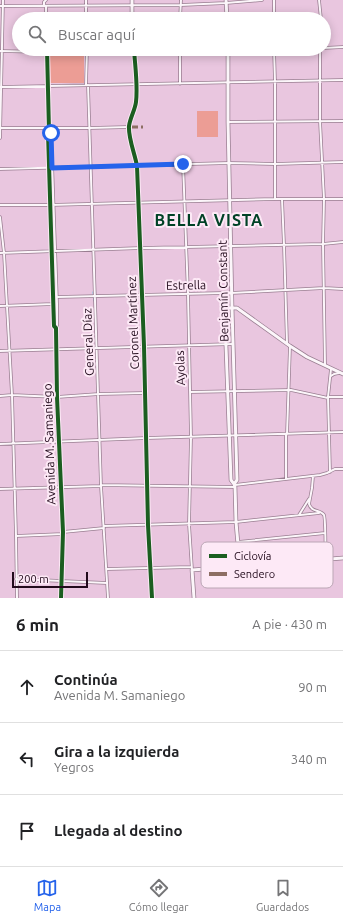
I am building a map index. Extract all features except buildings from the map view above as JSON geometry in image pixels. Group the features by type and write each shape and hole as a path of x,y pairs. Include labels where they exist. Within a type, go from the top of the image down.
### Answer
{"street":[{"path":"0,138 3,0"},
{"path":"86,0 86,12"},
{"path":"132,0 132,12"},
{"path":"180,12 181,0"},
{"path":"2,6 181,5 226,1 262,0"},
{"path":"274,0 274,12"},
{"path":"319,0 320,12"},
{"path":"44,1 45,12"},
{"path":"226,1 227,12"},
{"path":"331,48 343,47"},
{"path":"1,51 12,51"},
{"name":"Avenida M. Samaniego","path":"47,56 49,129 51,133 50,206 53,304 54,326 56,328"},
{"name":"General Díaz","path":"87,56 94,250 98,440 108,598"},
{"name":"Coronel Martínez","path":"134,56 136,107 129,127 132,149 137,166 139,203 147,438 148,525 152,598"},
{"path":"180,56 180,84"},
{"name":"Benjamín Constant","path":"228,56 231,294 237,436 237,480 235,485 241,541"},
{"path":"274,56 275,198"},
{"path":"320,56 320,121 324,199 323,244 325,365"},
{"path":"1,87 343,80"},
{"path":"228,122 343,121"},
{"path":"0,128 49,129 129,127"},
{"path":"0,169 229,163 275,164 343,162"},
{"name":"Ayolas","path":"183,164 188,294 191,437 189,524 192,569"},
{"name":"Avenida M. Samaniego","path":"51,168 54,205 57,304 57,398 63,533 61,598"},
{"path":"0,205 92,205 275,198 343,199"},
{"path":"282,198 288,345 286,479"},
{"path":"0,217 4,253 12,395 17,598"},
{"path":"0,254 141,248 323,244 343,242"},
{"name":"Estrella","path":"53,297 142,294 231,294 324,288 343,290"},
{"name":"Benjamín Constant","path":"224,293 231,480 235,485"},
{"path":"0,306 57,304"},
{"path":"224,308 237,308 307,357 341,373"},
{"path":"0,351 233,344"},
{"path":"330,472 328,397 331,368"},
{"path":"330,377 334,374 341,373"},
{"path":"190,392 288,390 328,397 343,397"},
{"path":"0,396 12,395 57,398 145,393"},
{"path":"0,444 343,432"},
{"path":"0,489 100,485 240,485 327,474 332,470 343,469"},
{"path":"313,476 309,502 310,508 323,514 325,518 326,542"},
{"path":"299,515 310,498"},
{"path":"16,536 63,533 103,527 239,522 320,513"},
{"path":"241,541 325,533"},
{"path":"333,559 343,558"},
{"path":"107,570 150,568 201,569"},
{"path":"192,569 194,598"},
{"path":"16,579 106,583"}],"shaded area":[{"path":"49,56 84,56 84,83 50,83"},
{"path":"197,111 218,111 218,137 197,137"}],"waterway":[{"path":"93,292 94,301"}],"marked path":[{"path":"132,127 143,127"}],"cycle path":[{"path":"47,56 54,326 56,328 57,397 63,532 61,598"},
{"path":"135,56 137,96 129,131 137,166 144,346 148,525 152,598"}],"district":[{"name":"BELLA VISTA","path":"209,220"}],"route":[{"path":"51,133 52,168 183,164"}]}
